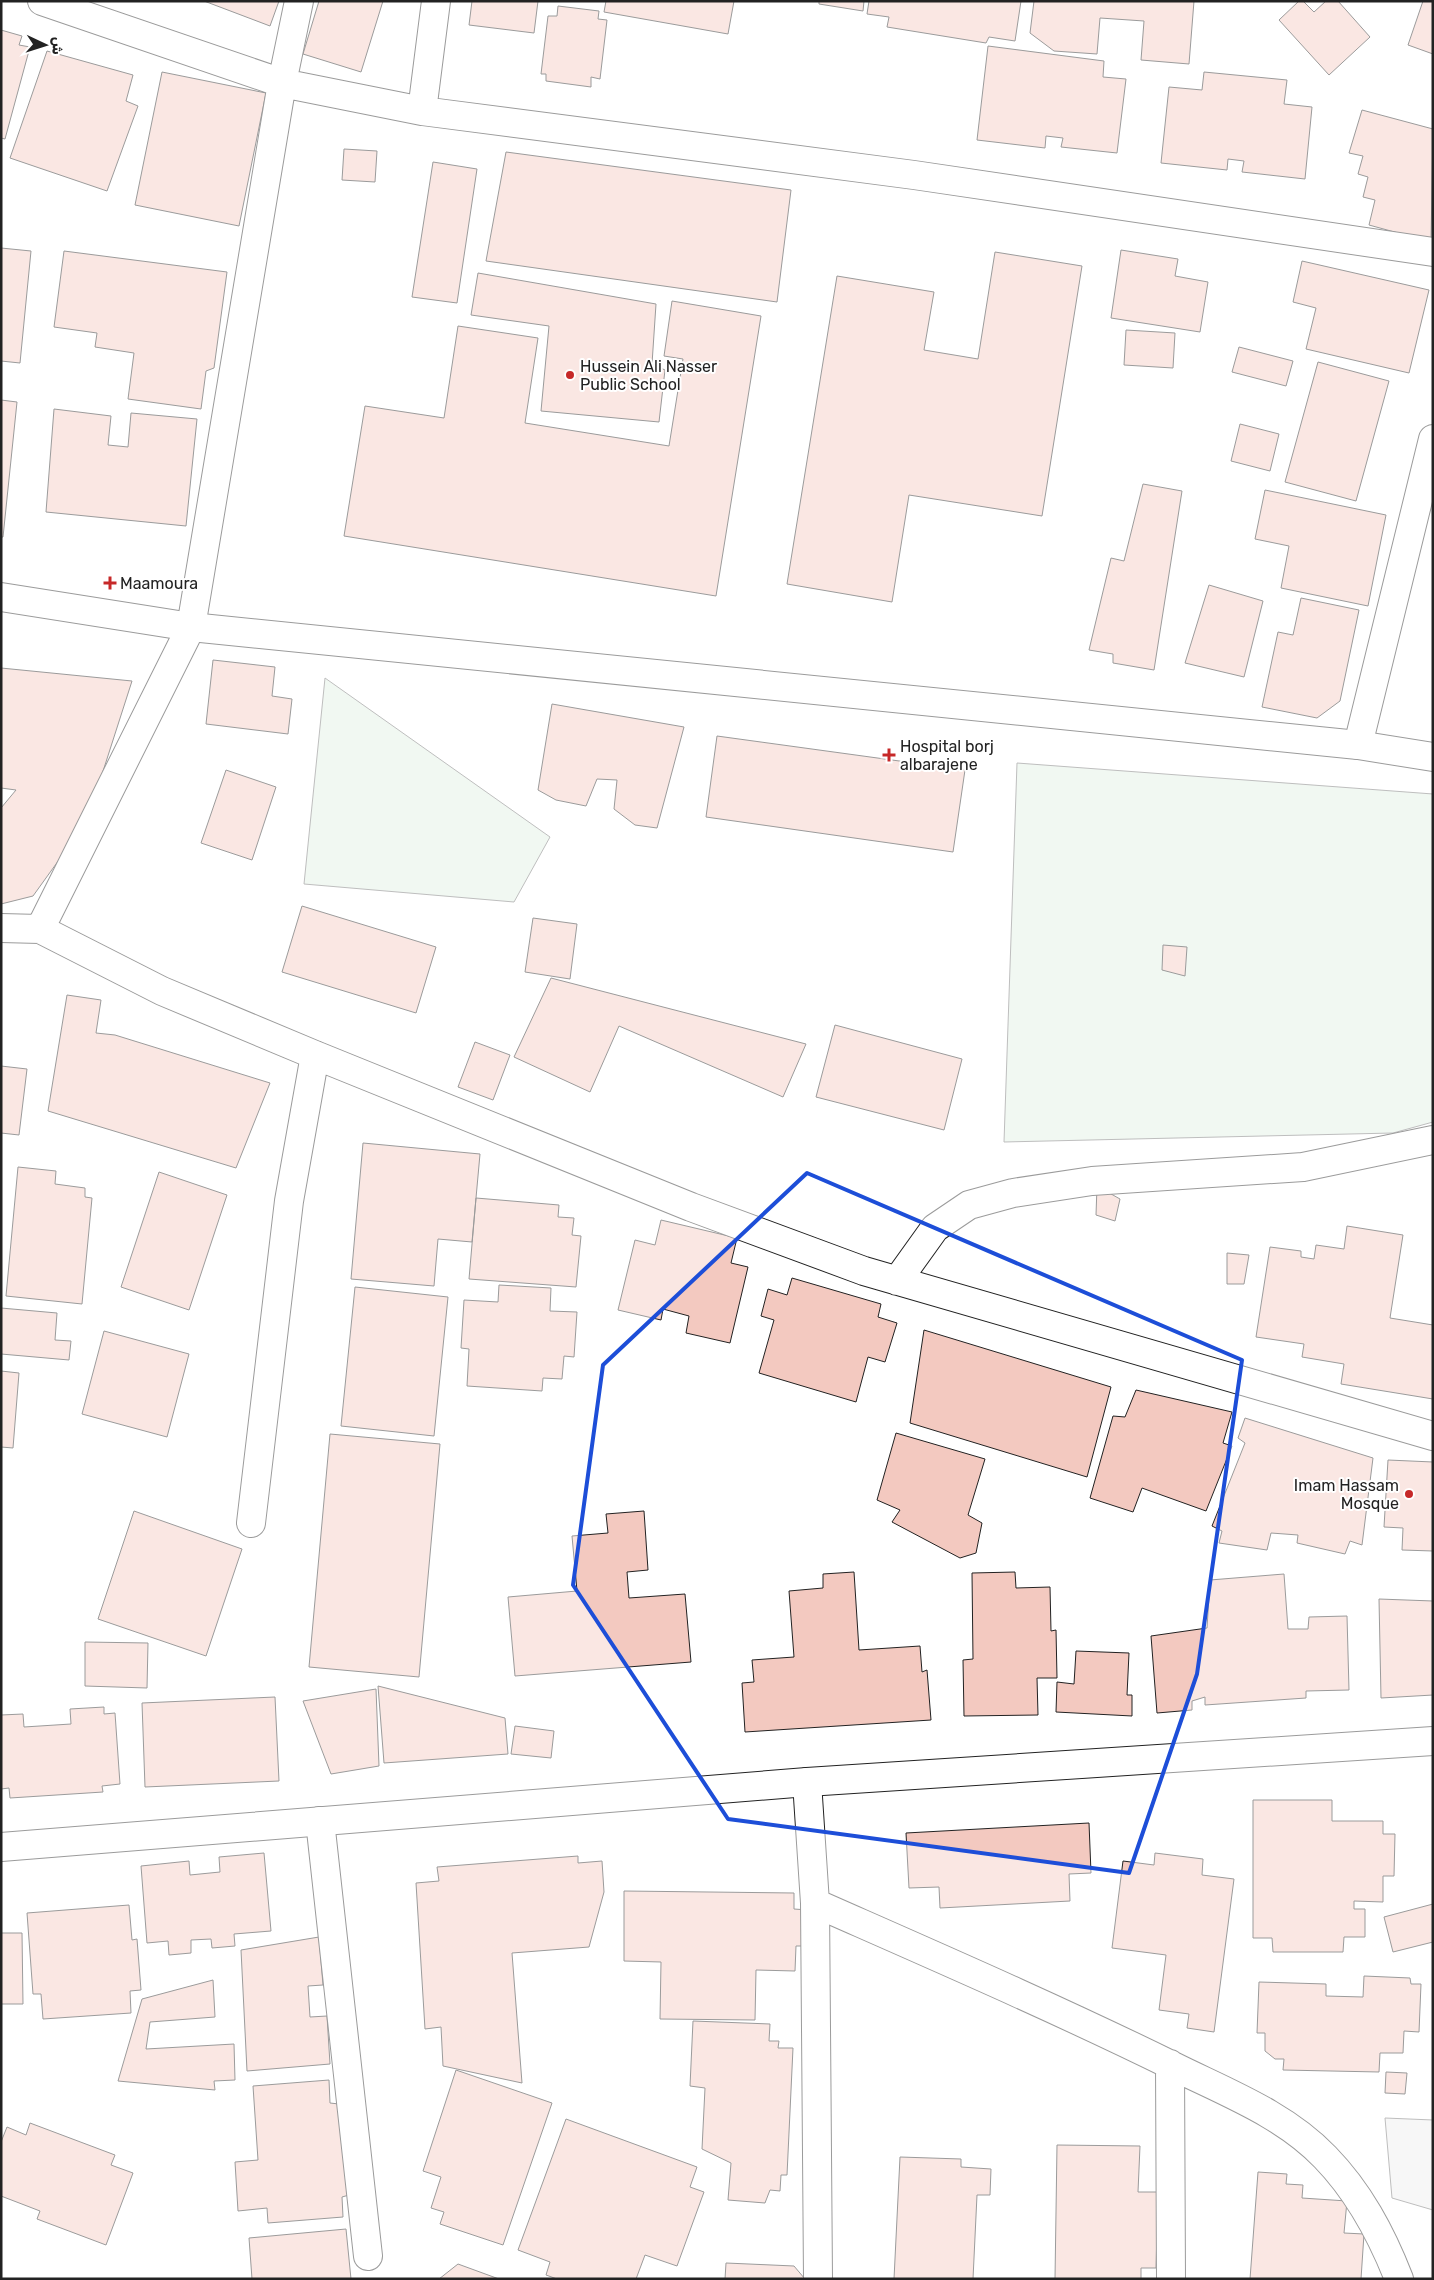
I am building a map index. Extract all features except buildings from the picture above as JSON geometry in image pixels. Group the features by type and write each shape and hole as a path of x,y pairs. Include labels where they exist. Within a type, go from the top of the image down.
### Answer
{"street":[{"path":"42,1 282,83 422,111 914,175 1433,252"},
{"path":"40,929 191,627 282,83 299,1"},
{"path":"422,111 436,1"},
{"path":"1358,745 1433,439"},
{"path":"1,597 191,627 1358,745 1433,757"},
{"path":"1,928 40,929 162,991 315,1055 691,1207 864,1272 1433,1436"},
{"path":"251,1523 289,1201 315,1055"},
{"path":"897,1281 935,1228 969,1205 995,1198 1092,1181 1303,1167 1433,1140"},
{"path":"1,1847 807,1782 1433,1741"},
{"path":"807,1782 815,1903 818,2279"},
{"path":"320,1821 368,2256"},
{"path":"815,1903 1106,2032 1280,2120 1324,2156 1359,2198 1385,2244 1398,2279"},
{"path":"1170,2064 1170,2279"}],"highlighted area":[{"path":"807,1173 1242,1360 1197,1674 1129,1873 728,1819 573,1585 603,1365"}],"green space":[{"path":"325,678 550,837 514,902 304,884"},
{"path":"1017,763 1433,794 1433,1122 1393,1133 1004,1142"}],"shaded area":[{"path":"1385,2118 1433,2120 1433,2210 1392,2198"}],"place":[{"name":"Hussein Ali Nasser Public School","path":"570,375"},
{"name":"Maamoura","path":"110,583"},
{"name":"Hospital borj albarajene","path":"889,755"},
{"name":"Imam Hassam Mosque","path":"1409,1494"}]}
